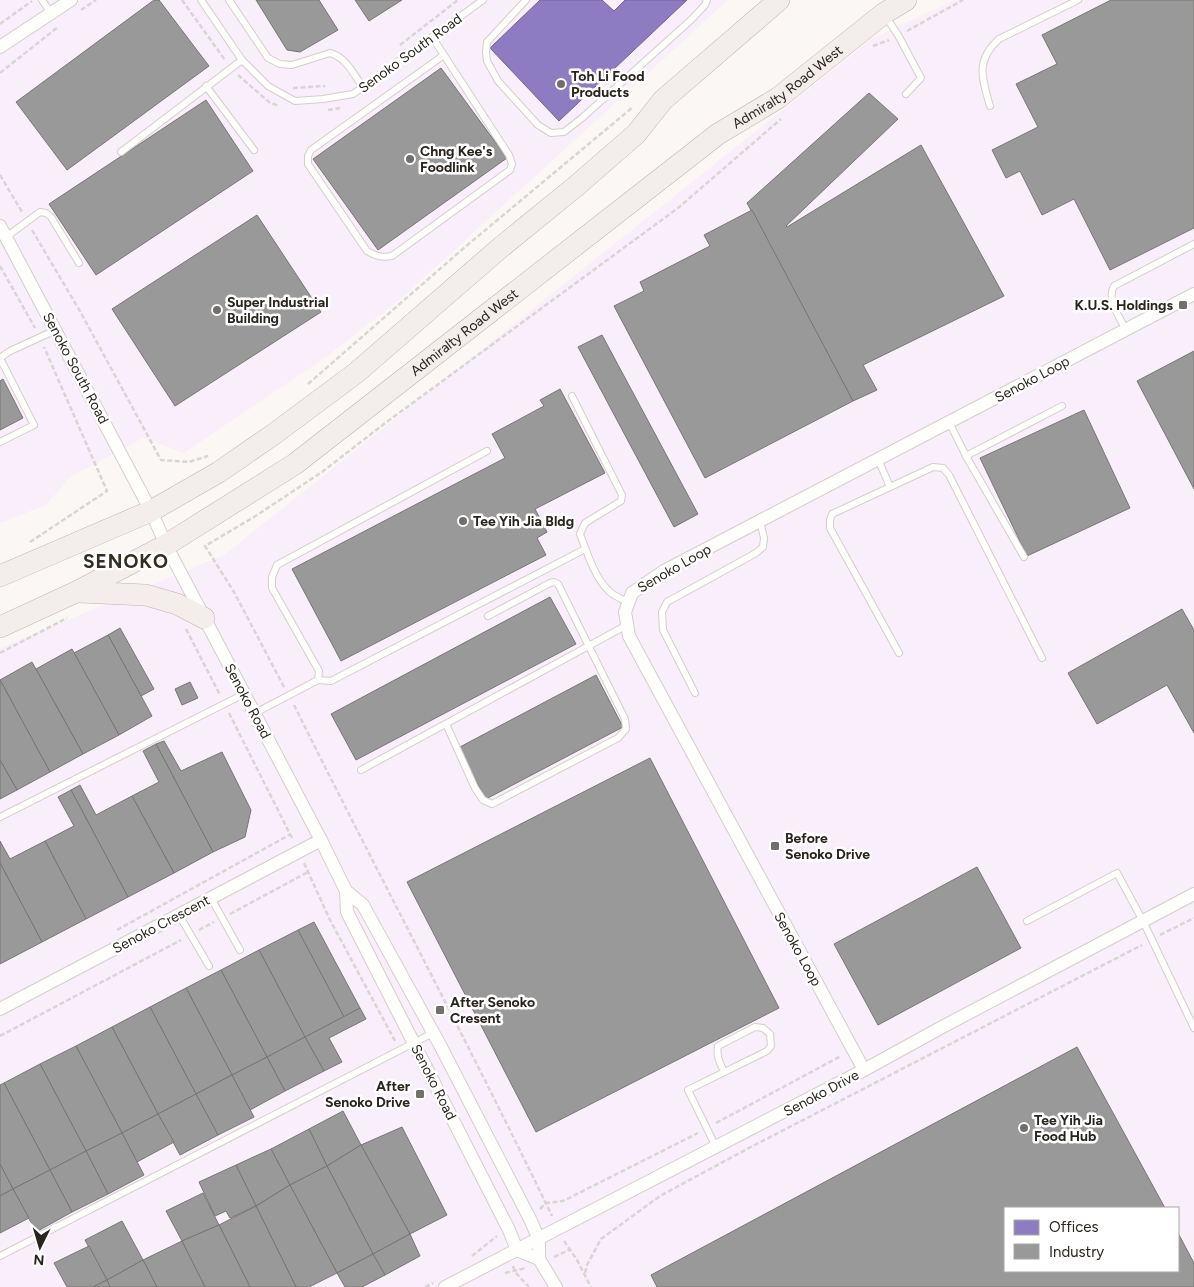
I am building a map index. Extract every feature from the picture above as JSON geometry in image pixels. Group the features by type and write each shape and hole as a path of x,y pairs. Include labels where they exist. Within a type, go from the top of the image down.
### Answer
{"main road":[{"path":"0,576 151,511 219,472 274,434 356,373 500,248 636,134 664,100 779,0"},
{"name":"Admiralty Road West","path":"0,627 76,592 166,545 295,464 718,134 778,98 883,14 906,0"},
{"path":"76,592 146,594 176,604 204,618"}],"street":[{"path":"0,46 71,0"},
{"name":"Senoko South Road","path":"3,232 151,511"},
{"name":"Senoko Loop","path":"864,1070 629,636 624,612 628,602 632,593 664,571 1194,294"},
{"name":"Senoko Road","path":"151,511 166,545 321,840 346,891 347,912 509,1230 517,1250"},
{"name":"Senoko Crescent","path":"0,1009 321,840"},
{"name":"Senoko Road","path":"346,891 363,904 433,1032 531,1221 539,1240 539,1259"},
{"name":"Senoko Drive","path":"443,1283 539,1240 1194,894"},
{"path":"517,1250 539,1259 556,1287"}],"lane":[{"path":"42,0 51,13"},
{"name":"Senoko South Road","path":"201,0 242,60 268,86 295,101 353,94 483,0"},
{"path":"229,0 268,58 280,64 292,65 330,53 342,58 363,87"},
{"path":"526,0 487,42 486,52 488,62 498,81 538,125 551,132 564,132 582,118 692,19 705,5 707,0"},
{"path":"990,106 982,78 983,66 990,48 999,39 1078,0"},
{"path":"883,14 898,35 922,78 906,94"},
{"path":"432,37 444,55 509,155 512,164 510,170 392,256 384,258 376,256 367,251 356,236 308,164 308,156 311,150 444,55"},
{"path":"121,152 242,60"},
{"path":"206,86 254,150"},
{"path":"3,232 27,221 40,212 46,213 51,216 79,263"},
{"path":"1126,330 1111,299 1110,292 1114,286 1194,244"},
{"path":"0,442 34,425 0,358 10,351 56,330"},
{"path":"572,396 622,495 621,501 584,523 580,534 585,549 603,585 610,592 628,602"},
{"path":"966,456 1062,406"},
{"path":"949,422 966,456 1024,557"},
{"path":"318,680 319,671 316,664 272,588 272,577 277,565 487,451"},
{"path":"878,460 890,487"},
{"path":"899,653 830,528 830,520 832,514 933,467 942,468 948,475 1042,658"},
{"path":"695,693 663,630 662,612 667,602 756,554 763,547 764,538 760,521"},
{"path":"255,713 318,680 330,681 585,549"},
{"path":"446,724 476,788 483,800 492,804 618,738 626,730 625,719 558,584 554,582 488,616"},
{"path":"361,770 627,625"},
{"path":"0,817 244,694"},
{"path":"1027,922 1117,873 1143,921 1194,1028"},
{"path":"211,898 240,950"},
{"path":"179,915 209,966"},
{"path":"716,1147 688,1090 767,1051 771,1046 770,1034 763,1028 755,1027 718,1046 717,1053 724,1072"},
{"path":"0,1256 433,1032"}],"path":[{"path":"0,24 33,0"},
{"path":"75,14 96,0"},
{"path":"865,50 932,18 963,0"},
{"path":"0,73 60,25"},
{"path":"304,388 465,247 638,103"},
{"path":"546,1203 442,992 372,861 288,695 234,592 205,546 254,517 322,472 384,424 678,208 782,118"},
{"path":"0,175 81,313 161,460 189,462 209,456"},
{"path":"0,266 40,337 107,491 27,544"},
{"path":"0,653 74,614"},
{"path":"184,626 299,852 330,920 400,1049"},
{"path":"111,933 290,834"},
{"path":"0,1036 308,872"},
{"path":"591,1287 585,1275 587,1265 601,1239 660,1196 747,1149 1194,918"},
{"path":"468,1259 497,1237 494,1228"},
{"path":"516,1272 529,1287"},
{"path":"424,1287 443,1283"}],"shaded area":[{"path":"0,0 728,0 403,297 326,357 184,453 143,438 70,477 46,505 0,523"},
{"path":"955,0 1194,0 1194,1287 0,1287 0,648 224,555 873,38"}],"building: Offices":[{"name":"Toh Li Food Products","path":"540,0 602,0 614,11 625,0 687,0 559,121 490,48"}],"building: Industry":[{"path":"154,0 159,0 209,66 67,170 16,102"},
{"path":"256,0 319,0 338,30 300,52 287,50"},
{"path":"355,0 402,0 369,21"},
{"path":"1111,0 1194,0 1194,228 1110,270 1074,199 1042,215 1020,171 1006,178 992,150 1038,127 1016,84 1057,64 1042,35"},
{"name":"Chng Kee's Foodlink","path":"441,68 507,158 378,250 313,159"},
{"path":"869,93 898,119 786,226 921,145 1004,296 863,365 877,390 853,401 747,203"},
{"path":"206,100 253,171 96,275 49,204"},
{"path":"752,210 853,401 705,478 614,306 644,291 640,282 710,246 704,235"},
{"name":"Super Industrial Building","path":"257,215 321,312 175,406 112,309"},
{"path":"602,335 698,514 674,527 578,347"},
{"path":"1194,351 1194,489 1137,381"},
{"path":"3,379 23,418 0,430 0,381"},
{"name":"Tee Yih Jia Bldg","path":"560,389 605,473 535,509 547,532 537,538 546,555 341,661 292,569 505,458 492,434 544,406 540,400"},
{"path":"1084,410 1130,508 1027,556 980,458"},
{"path":"550,597 576,644 356,760 331,714"},
{"path":"1182,609 1194,630 1194,733 1167,685 1097,724 1068,673"},
{"path":"120,628 154,689 141,696 108,635"},
{"path":"108,635 152,716 119,735 74,653"},
{"path":"72,649 119,735 83,754 36,669"},
{"path":"32,662 83,754 50,772 0,680"},
{"path":"596,675 623,727 486,799 458,748"},
{"path":"0,680 50,772 17,790 0,760"},
{"path":"190,682 198,698 182,705 175,689"},
{"path":"164,741 181,771 222,752 251,810 245,837 213,852 156,744"},
{"path":"156,744 213,852 174,873 132,796 159,782 143,751"},
{"path":"650,758 779,1008 536,1132 407,882"},
{"path":"0,760 17,790 0,799"},
{"path":"80,785 96,815 132,796 174,873 128,897 71,790"},
{"path":"71,790 128,897 86,919 45,841 74,826 58,797"},
{"path":"0,841 10,859 45,841 86,919 42,942 0,863"},
{"path":"0,863 42,942 0,964"},
{"path":"977,867 1021,948 878,1025 834,944"},
{"path":"314,922 360,1008 344,1017 298,930"},
{"path":"298,930 344,1017 305,1037 259,950"},
{"path":"259,950 305,1037 267,1057 221,970"},
{"path":"221,970 267,1057 232,1075 186,988"},
{"path":"186,988 232,1075 196,1094 150,1007"},
{"path":"150,1007 196,1094 158,1114 112,1027"},
{"path":"360,1008 366,1019 329,1038 342,1062 324,1071 305,1037"},
{"path":"112,1027 158,1114 122,1133 76,1046"},
{"path":"305,1037 324,1071 285,1091 267,1057"},
{"path":"76,1046 122,1133 86,1151 40,1064"},
{"name":"Tee Yih Jia Food Hub","path":"1077,1047 1164,1207 1004,1207 1004,1272 1179,1272 1179,1235 1194,1263 1194,1287 657,1287 651,1275"},
{"path":"267,1057 285,1091 250,1110 232,1075"},
{"path":"40,1064 86,1151 50,1170 4,1083"},
{"path":"232,1075 254,1117 218,1135 196,1094"},
{"path":"4,1083 50,1170 13,1189 0,1164 0,1085"},
{"path":"196,1094 218,1135 180,1155 158,1114"},
{"path":"343,1111 361,1145 327,1166 309,1129"},
{"path":"158,1114 174,1142 137,1162 122,1133"},
{"path":"402,1127 447,1215 410,1234 361,1145"},
{"path":"309,1129 327,1166 290,1185 271,1149"},
{"path":"122,1133 144,1175 108,1194 86,1151"},
{"path":"361,1145 410,1234 373,1254 327,1166"},
{"path":"271,1149 290,1185 256,1206 236,1165"},
{"path":"86,1151 108,1194 72,1212 50,1170"},
{"path":"0,1164 13,1189 0,1196"},
{"path":"236,1165 256,1206 230,1218 226,1211 215,1216 199,1182"},
{"path":"327,1166 373,1254 337,1273 290,1185"},
{"path":"50,1170 72,1212 36,1232 13,1189"},
{"path":"290,1185 337,1273 309,1287 296,1287 256,1206"},
{"path":"13,1189 29,1218 0,1233 0,1196"},
{"path":"203,1193 219,1225 182,1241 166,1211"},
{"path":"256,1206 296,1287 250,1287 219,1225"},
{"path":"122,1221 143,1260 107,1280 85,1240"},
{"path":"219,1225 250,1287 205,1287 182,1241"},
{"path":"410,1234 420,1256 385,1275 373,1254"},
{"path":"182,1241 205,1287 157,1287 143,1260"},
{"path":"89,1246 107,1280 93,1287 67,1287 54,1263"},
{"path":"373,1254 385,1275 362,1287 345,1287 337,1273"},
{"path":"143,1260 157,1287 110,1287 107,1280"},
{"path":"107,1280 110,1287 93,1287"}],"place":[{"name":"Toh Li Food Products","path":"561,84"},
{"name":"Chng Kee's Foodlink","path":"410,159"},
{"name":"K.U.S. Holdings","path":"1183,305"},
{"name":"Super Industrial Building","path":"217,310"},
{"name":"Tee Yih Jia Bldg","path":"463,521"},
{"name":"Before Senoko Drive","path":"775,846"},
{"name":"After Senoko Cresent","path":"440,1010"},
{"name":"After Senoko Drive","path":"420,1094"},
{"name":"Tee Yih Jia Food Hub","path":"1024,1128"}],"district":[{"name":"SENOKO","path":"126,561"}]}
